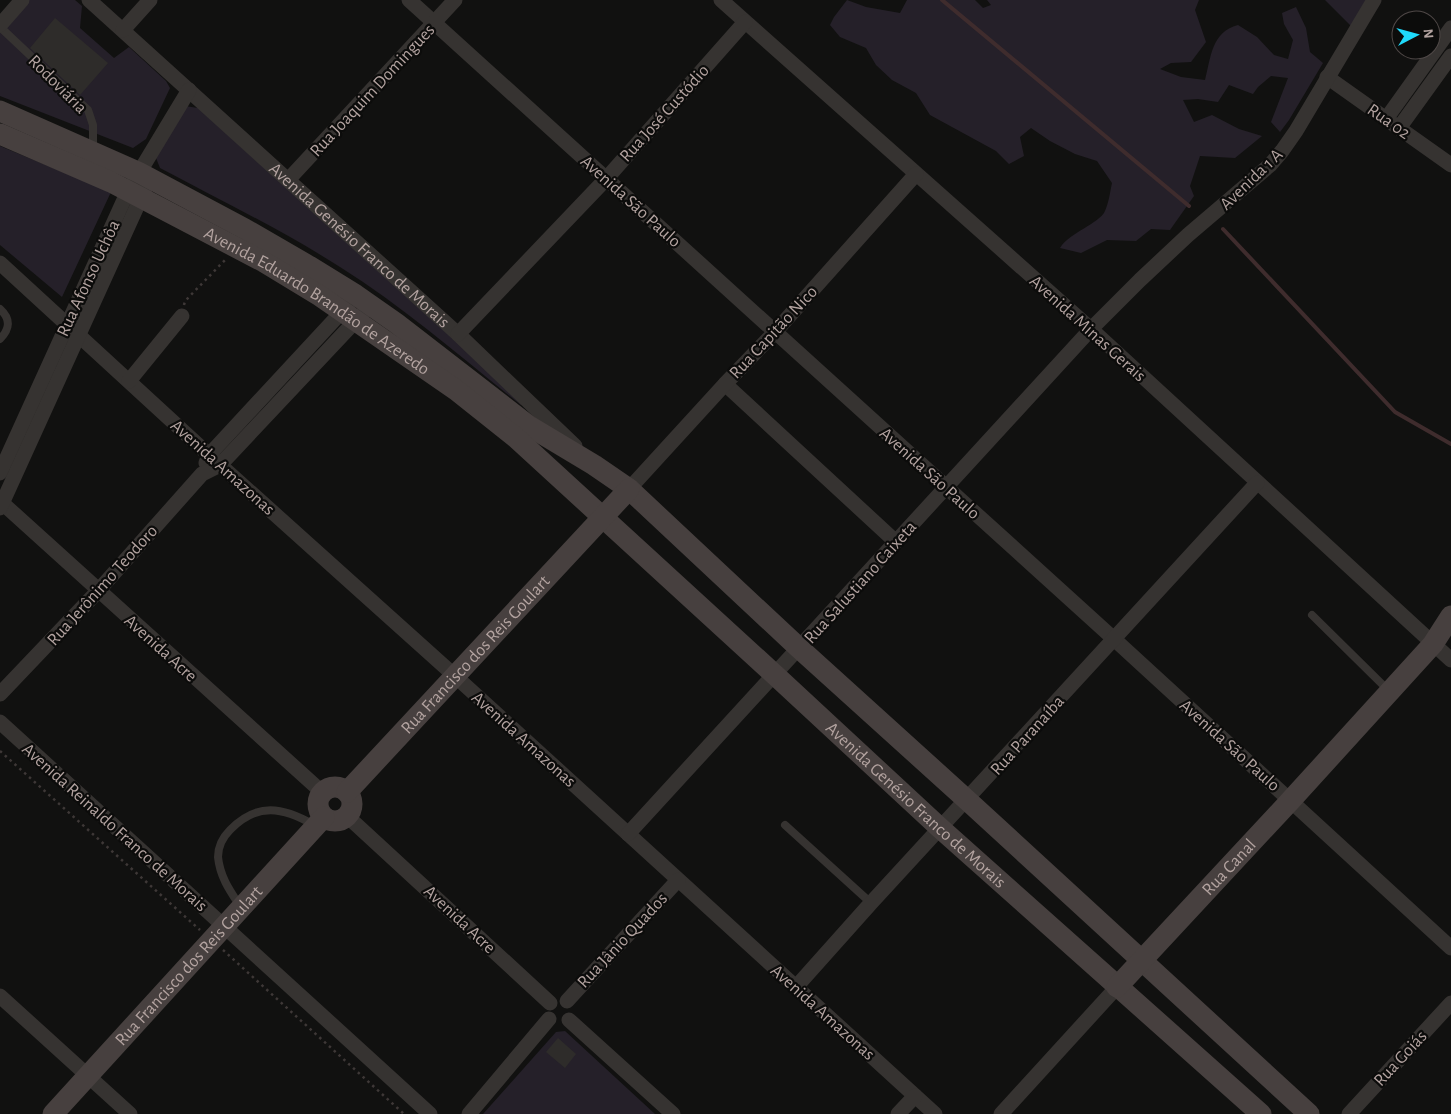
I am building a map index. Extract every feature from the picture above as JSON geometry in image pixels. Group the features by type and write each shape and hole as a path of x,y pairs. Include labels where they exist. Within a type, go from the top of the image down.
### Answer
{"main road":[{"name":"Avenida Eduardo Brandão de Azeredo","path":"0,111 92,151 139,185 237,247 297,281 349,316 456,390 507,431 602,517"},
{"name":"Avenida Eduardo Brandão de Azeredo","path":"0,134 104,179 139,185 245,229 363,300 528,426 594,465"},
{"name":"Avenida Genésio Franco de Morais","path":"594,465 629,489 799,648 1309,1114"},
{"path":"602,517 629,489"},
{"name":"Avenida Genésio Franco de Morais","path":"602,517 940,828 1261,1114"},
{"name":"Rua Francisco dos Reis Goulart","path":"346,792 602,517"},
{"name":"Rua Canal","path":"1117,987 1390,692 1433,644 1451,616"},
{"path":"334,788 346,792 352,801 352,807 347,816 338,821 328,820 320,822 318,805 323,793 328,789 334,788"},
{"name":"Rua Francisco dos Reis Goulart","path":"54,1114 320,822"}],"street":[{"path":"0,26 22,0"},
{"name":"Avenida Genésio Franco de Morais","path":"89,0 458,334 594,465"},
{"path":"123,30 150,0"},
{"name":"Avenida São Paulo","path":"408,0 1114,639 1451,948"},
{"name":"Rua Joaquim Domingues","path":"288,180 455,0"},
{"name":"Avenida Minas Gerais","path":"721,0 1091,329 1451,660"},
{"name":"Avenida 1 A","path":"1091,329 1188,235 1270,166 1282,151 1374,0"},
{"name":"Rua José Custódio","path":"458,334 606,179 746,22"},
{"path":"1386,119 1451,28"},
{"path":"1399,128 1451,56"},
{"name":"Rua 02","path":"1328,77 1451,165"},
{"name":"Rua Afonso Uchôa","path":"0,473 67,324 189,90"},
{"name":"Rua Capitão Nico","path":"629,489 775,332 916,174"},
{"name":"Rua Afonso Uchôa","path":"1,504 78,335 139,185"},
{"name":"Avenida Amazonas","path":"0,263 935,1114"},
{"name":"Rua Jerônimo Teodoro","path":"0,694 98,591 202,474 220,465 363,300"},
{"path":"130,381 182,316"},
{"name":"Rua Jerônimo Teodoro","path":"202,474 208,454 349,316"},
{"name":"Rua Salustiano Caixeta","path":"628,834 1091,329"},
{"path":"725,384 896,542"},
{"name":"Rua Paranaíba","path":"796,987 1258,482"},
{"name":"Avenida Acre","path":"1,504 323,793"},
{"name":"Avenida Reinaldo Franco de Morais","path":"0,722 430,1114"},
{"name":"Avenida Acre","path":"347,816 550,1003"},
{"name":"Rua Jânio Quados","path":"566,1000 678,880"},
{"name":"Rua Canal","path":"1001,1114 1117,987"},
{"path":"0,996 130,1114"},
{"path":"558,999 566,1000 572,1008 571,1016 566,1023 557,1024 550,1019 547,1011 550,1003 558,999"},
{"name":"Rua Goiás","path":"1349,1114 1451,1003"},
{"path":"469,1114 550,1019"},
{"path":"569,1020 673,1114"},
{"path":"898,1114 915,1096"}],"lane":[{"name":"Rodoviária","path":"0,26 88,110 93,126 92,151"},
{"path":"0,309 7,317 8,327 0,339"},
{"path":"1312,615 1390,692"},
{"path":"242,909 224,882 221,872 218,852 226,833 241,819 252,813 270,810 289,813 320,822"},
{"path":"785,825 871,903"}],"path":[{"path":"182,316 185,301 237,247"}],"shaded area":[{"path":"23,0 75,0 82,6 80,28 114,58 129,47 166,81 170,88 146,139 133,148 0,96 0,26"},
{"path":"847,0 866,7 900,13 907,0 975,0 983,8 991,5 987,0 1199,0 1195,10 1206,42 1191,62 1171,63 1160,69 1181,77 1205,80 1217,40 1229,28 1238,25 1257,37 1274,55 1288,59 1293,40 1284,24 1282,13 1296,7 1306,28 1310,52 1323,63 1280,132 1271,122 1288,78 1271,76 1253,94 1229,85 1218,102 1198,99 1183,100 1194,122 1212,115 1239,129 1262,136 1235,158 1200,156 1190,186 1194,196 1170,230 1151,229 1136,241 1107,240 1081,253 1060,248 1070,237 1097,220 1105,211 1112,183 1097,161 1075,154 1050,141 1031,128 1020,137 1024,156 1009,164 996,151 930,115 916,93 892,80 876,65 866,48 840,37 830,25"},
{"path":"1325,0 1366,0 1351,26"},
{"path":"185,106 198,108 523,402 521,405 432,333 364,282 296,240 160,168 156,158"},
{"path":"0,146 111,192 62,297 0,245"},
{"path":"565,1031 655,1114 483,1114 556,1032"}],"building":[{"path":"55,18 108,63 80,95 30,48"},
{"path":"558,1038 576,1054 565,1068 546,1052"}],"waterway":[{"path":"942,0 1189,206"},
{"path":"1223,229 1395,412 1451,444"}]}
